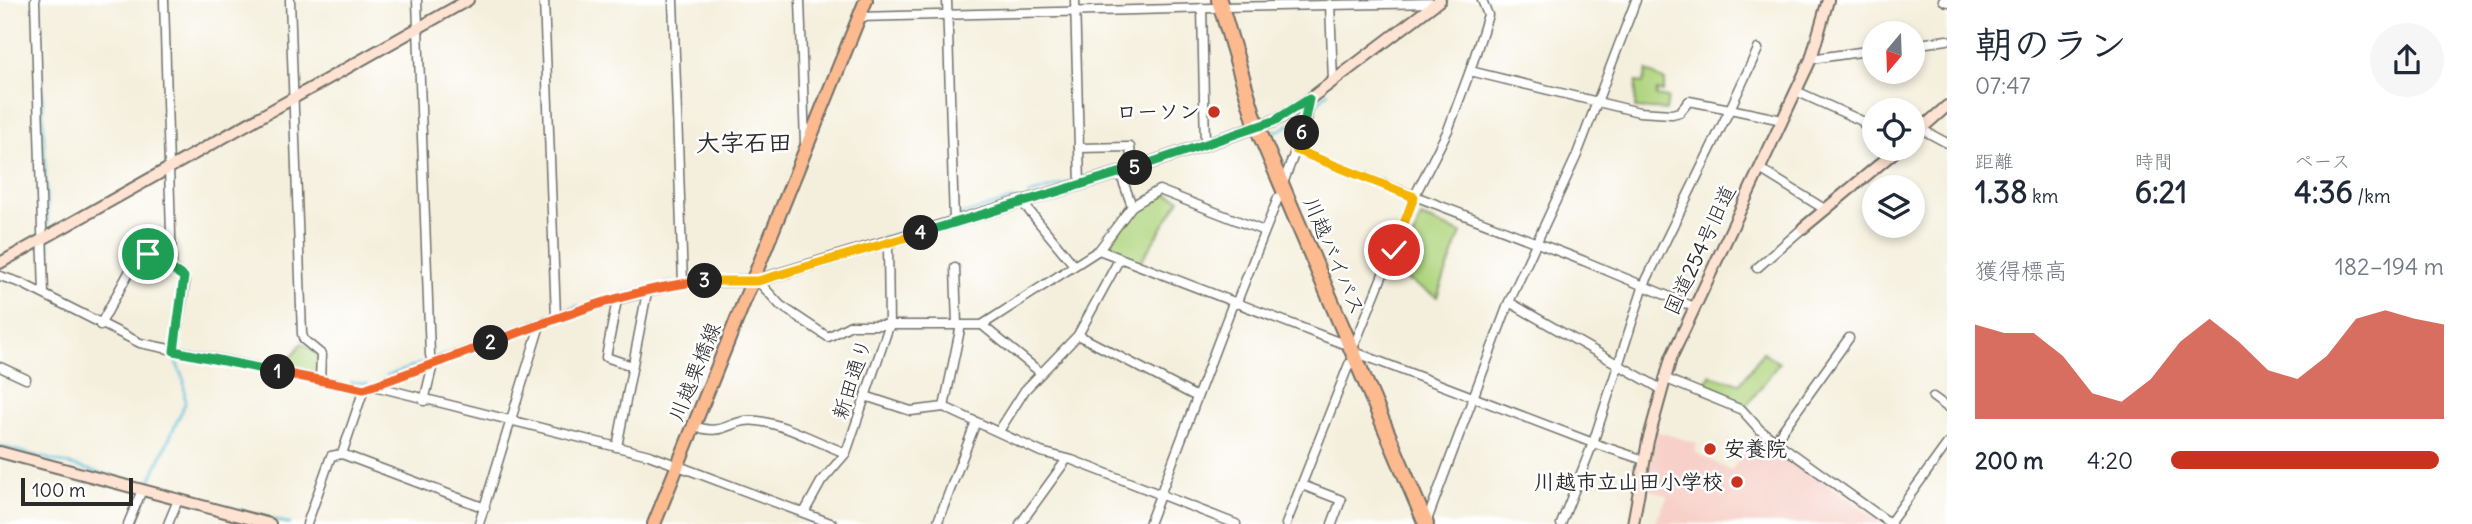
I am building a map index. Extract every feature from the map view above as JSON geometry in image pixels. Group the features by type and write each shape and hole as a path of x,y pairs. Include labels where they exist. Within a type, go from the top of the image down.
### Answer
{"highway":[{"name":"川越バイパス","path":"1213,4 1253,128 1418,524"},
{"name":"川越バイパス","path":"1347,352 1425,524"}],"main road":[{"name":"川越栗橋線","path":"654,524 755,281 805,148 866,0"}],"street":[{"path":"35,0 44,294"},
{"path":"164,0 172,267"},
{"path":"290,0 302,334 304,340 321,354 320,380"},
{"path":"417,0 433,364 424,401"},
{"path":"0,263 468,0"},
{"path":"544,0 556,317"},
{"path":"673,0 683,283"},
{"path":"800,0 805,148"},
{"path":"947,0 954,222"},
{"path":"1075,0 1080,185"},
{"path":"1286,524 1347,352 1414,197 1448,130 1488,15 1482,0"},
{"path":"1425,524 1509,302 1534,242 1576,157 1636,0"},
{"name":"国道254号旧道","path":"1634,523 1644,460 1662,383 1694,307 1811,59 1828,0"},
{"path":"859,17 1213,4 1438,1"},
{"path":"0,276 44,294 100,325 140,343 364,389 556,317 683,283 755,281 888,244 1126,171 1253,128 1286,115 1438,1"},
{"path":"1205,145 1213,4"},
{"path":"1331,4 1333,81"},
{"path":"1925,43 1947,40"},
{"path":"1561,524 1593,443 1644,285 1758,49"},
{"path":"1811,59 1862,52"},
{"path":"1470,71 1639,111 1672,114 1680,112 1689,101 1782,120"},
{"path":"1796,91 1862,121"},
{"path":"1149,524 1296,150 1307,120 1309,99"},
{"path":"1925,126 1947,106"},
{"path":"1925,136 1947,143"},
{"path":"1079,148 1130,147 1126,171 1132,206"},
{"path":"1296,150 1644,285 1694,307"},
{"path":"1757,268 1879,161"},
{"path":"1760,169 1826,209"},
{"path":"755,281 780,305 828,337 851,325 982,324 1099,250 1132,206 1159,190 1264,232"},
{"path":"1023,202 1073,264"},
{"name":"新田通り","path":"806,524 807,513 821,482 846,453 889,326 888,244"},
{"path":"1099,250 1234,303 1347,352 1644,460"},
{"path":"100,325 138,256 148,254 184,277 174,351"},
{"path":"999,431 1016,402 1078,335 1120,258"},
{"path":"944,407 959,325 956,268"},
{"path":"617,447 647,292"},
{"path":"617,300 606,357 632,366"},
{"path":"1509,302 1618,365 1742,410 1775,441 1890,524 1947,444"},
{"path":"982,324 1041,373"},
{"path":"479,524 540,325"},
{"path":"1078,335 1197,397"},
{"path":"1775,441 1849,338"},
{"path":"0,367 26,379"},
{"path":"374,386 678,465 833,524"},
{"path":"342,454 364,389"},
{"path":"865,396 911,411 944,407 1041,452 1067,459 1236,524"},
{"path":"1933,397 1947,407"},
{"path":"694,426 711,432 737,423 759,421 846,453"},
{"path":"937,524 976,422"},
{"path":"0,452 270,524"},
{"path":"307,524 331,456 342,454 485,508"},
{"path":"1020,524 1067,459"},
{"path":"1301,485 1341,500 1332,524"},
{"path":"130,523 142,490"},
{"path":"168,524 178,500"}],"shaded area":[{"name":"川越市立山田小学校","path":"1656,431 1697,443 1695,452 1731,471 1757,433 1884,524 1654,524 1668,496 1645,488"}],"green space":[{"path":"1647,71 1665,81 1663,92 1657,91 1656,96 1668,98 1666,110 1635,108 1636,82 1643,83"},
{"path":"1160,192 1180,199 1140,263 1106,250 1133,208"},
{"path":"1421,217 1461,233 1437,297 1398,275"},
{"path":"302,343 320,357 317,375 283,368"},
{"path":"1763,352 1779,363 1745,408 1703,391 1710,375 1740,384"}],"waterway":[{"path":"1442,5 1448,0"},
{"path":"40,45 48,231"},
{"path":"1311,110 1328,92"},
{"path":"1266,132 1280,130 1306,115"},
{"path":"1028,195 1128,165"},
{"path":"957,216 1015,199"},
{"path":"883,238 937,222"},
{"path":"49,241 50,291 95,316"},
{"path":"793,265 830,254"},
{"path":"759,274 776,270"},
{"path":"690,279 749,276"},
{"path":"591,303 673,282"},
{"path":"387,376 578,306"},
{"path":"148,485 185,404 184,381 172,352"},
{"path":"241,360 265,365"},
{"path":"351,382 368,384"},
{"path":"0,446 290,524"}],"place":[{"name":"ローソン","path":"1214,112"},
{"name":"安養院","path":"1710,449"},
{"name":"川越市立山田小学校","path":"1737,482"}],"district":[{"name":"大字石田","path":"744,143"}],"route":[{"path":"148,254 184,277 174,351 364,389 578,310 683,283 758,281 888,244 1184,152 1274,121 1309,99 1307,120 1296,150 1414,197 1394,250"}]}
